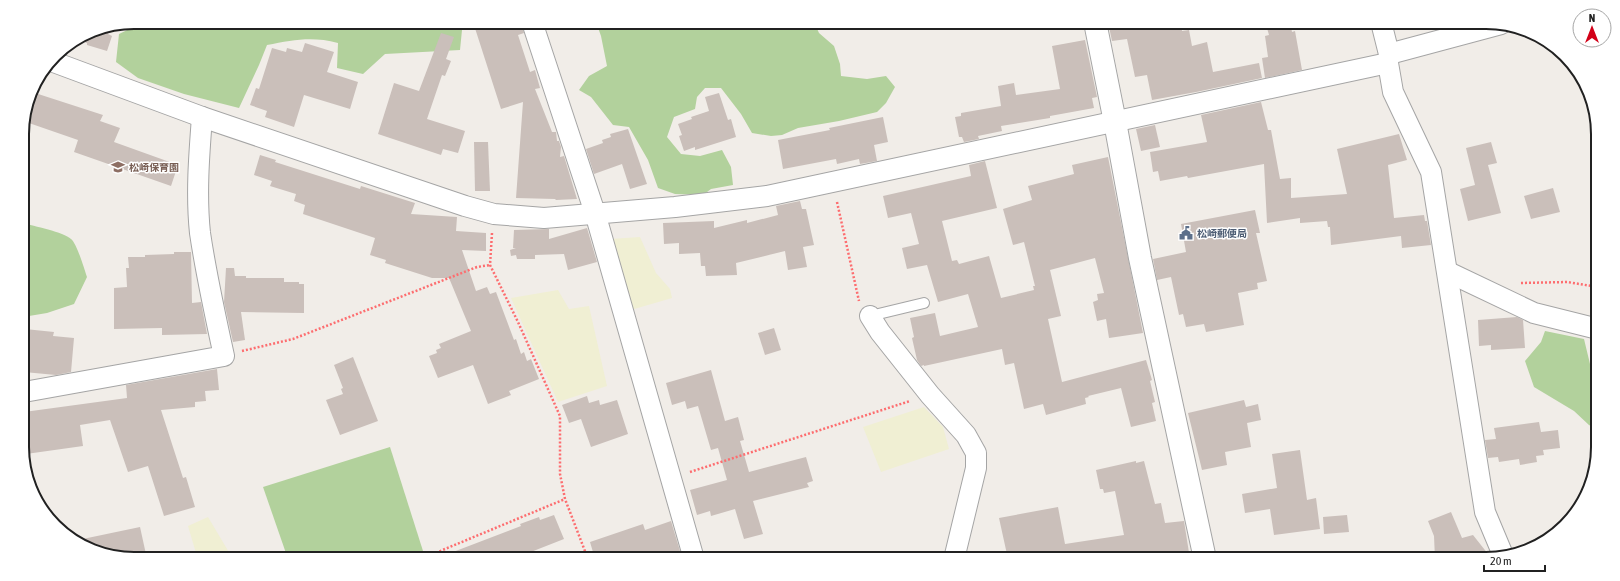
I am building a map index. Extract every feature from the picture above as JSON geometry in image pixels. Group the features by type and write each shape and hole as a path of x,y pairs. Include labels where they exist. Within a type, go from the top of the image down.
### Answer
{"street":[{"path":"534,29 595,213 692,552"},
{"path":"1096,29 1140,258 1203,552"},
{"path":"1382,29 1393,92 1431,172 1485,512 1500,551"},
{"path":"57,63 202,117 494,214 544,218 731,202 767,196 1115,122 1388,58 1485,29"},
{"path":"29,391 224,356 208,284 200,232 198,183 202,117"},
{"path":"1448,272 1534,313 1591,328"},
{"path":"870,316 880,332 930,395 966,435 976,453 976,468 956,552"}],"lane":[{"path":"870,316 924,304"}],"path":[{"path":"832,181 860,301 870,316"},
{"path":"494,214 490,265 518,322 560,416 560,474 565,499 585,552"},
{"path":"224,356 293,339 463,273 490,265"},
{"path":"1515,283 1567,282 1591,286"},
{"path":"671,478 930,395"},
{"path":"438,552 565,499"}],"green space":[{"path":"129,29 462,29 460,50 385,54 363,74 337,68 338,43 311,39 294,40 267,45 239,108 184,94 138,78 116,62 119,34"},
{"path":"598,29 817,29 819,33 834,46 840,64 841,76 867,79 886,76 895,87 886,103 877,112 839,121 798,128 782,135 771,136 752,133 741,114 721,88 705,88 697,97 695,109 674,117 667,137 681,154 700,156 722,150 731,167 733,185 711,189 703,195 675,194 658,188 648,160 629,127 613,125 591,97 579,90 589,76 607,66"},
{"path":"29,225 62,234 71,239 76,246 87,277 74,304 47,313 29,316"},
{"path":"640,237 656,273 670,289 672,298 631,310 610,239"},
{"path":"558,290 569,309 589,306 607,386 558,402 511,298"},
{"path":"1545,331 1584,339 1591,364 1591,426 1574,411 1534,387 1525,361 1541,342"},
{"path":"924,407 943,427 949,449 881,472 863,427"},
{"path":"390,447 423,551 286,552 263,487"},
{"path":"208,517 229,552 196,552 188,526"}],"building":[{"path":"475,29 523,29 524,33 518,35 530,72 535,70 540,88 535,89 552,132 556,132 557,141 559,141 561,147 560,157 564,156 577,199 556,200 516,198 523,102 501,109"},
{"path":"1109,29 1189,30 1192,46 1207,42 1213,72 1259,63 1262,78 1152,100 1147,75 1135,77 1127,39 1112,41"},
{"path":"1267,29 1291,29 1292,32 1295,31 1302,70 1265,78 1262,58 1268,57 1265,36 1269,35"},
{"path":"109,32 108,34 112,36 107,51 87,45 87,43 84,42"},
{"path":"441,33 454,37 446,59 451,61 445,76 442,75 427,119 465,131 458,153 443,149 441,155 378,134 394,83 419,91"},
{"path":"1085,40 1097,97 1092,98 1094,108 1050,116 1050,118 1001,126 1002,131 978,136 979,139 964,142 962,137 959,137 955,117 961,116 961,113 1001,106 998,86 1014,83 1016,95 1060,89 1052,46"},
{"path":"305,43 334,52 327,72 358,82 350,109 304,95 294,127 265,117 267,111 250,105 256,88 259,89 272,48 286,52 287,48 302,52"},
{"path":"719,93 728,120 731,119 736,137 695,150 695,147 684,151 679,136 682,135 678,124 692,119 691,117 709,111 705,97"},
{"path":"37,94 103,115 100,121 120,128 114,142 178,165 171,186 74,152 78,140 30,123"},
{"path":"1261,102 1268,130 1271,130 1280,179 1291,178 1291,198 1347,194 1337,149 1399,134 1407,160 1388,165 1394,218 1424,215 1425,221 1427,221 1431,245 1402,248 1401,236 1331,245 1330,227 1328,227 1327,221 1300,223 1300,218 1267,223 1264,164 1188,178 1187,176 1160,181 1158,171 1153,172 1150,152 1207,142 1201,115"},
{"path":"883,117 888,142 874,145 877,161 860,164 859,159 837,164 836,159 783,169 778,140 830,130 829,128"},
{"path":"1155,125 1160,147 1141,151 1136,129"},
{"path":"628,129 647,184 630,189 622,164 594,174 586,149 603,143 602,140 611,137 610,134"},
{"path":"474,142 488,142 490,191 475,191"},
{"path":"1491,142 1497,163 1488,165 1501,213 1468,221 1460,189 1475,185 1466,148"},
{"path":"260,155 276,160 275,162 360,189 361,186 415,203 411,214 457,217 456,231 486,233 486,251 462,250 476,291 487,287 490,294 496,292 514,340 516,339 521,354 524,352 527,361 531,359 539,379 509,391 511,395 488,404 473,365 438,378 429,356 437,353 436,350 441,348 439,344 471,331 449,278 432,278 385,263 386,260 370,255 375,238 303,214 305,205 294,201 296,194 270,186 272,181 254,175"},
{"path":"1108,157 1143,333 1109,338 1106,319 1097,321 1093,302 1098,300 1097,294 1104,293 1095,258 1050,270 1061,316 1048,319 1062,382 1146,360 1152,380 1150,381 1155,402 1152,403 1156,421 1131,427 1121,388 1088,396 1089,397 1085,398 1086,404 1046,415 1043,404 1024,409 1014,363 1005,365 1002,349 921,366 917,360 912,338 914,337 910,318 935,313 940,336 978,327 968,294 938,302 927,265 907,269 902,248 919,244 911,213 888,218 883,196 971,176 969,165 985,161 997,208 942,221 952,261 957,260 959,264 989,256 1001,298 1034,290 1033,286 1035,286 1024,242 1013,245 1003,209 1032,200 1028,186 1074,174 1072,165"},
{"path":"1553,188 1560,212 1531,219 1524,196"},
{"path":"800,201 802,209 806,209 814,245 803,247 807,267 788,270 785,251 736,263 737,275 706,276 705,266 701,266 700,253 679,254 679,243 664,244 663,223 714,221 714,228 747,220 747,223 778,215 776,206"},
{"path":"1255,210 1260,233 1256,233 1267,281 1257,283 1258,289 1238,293 1244,325 1206,332 1204,324 1186,327 1183,314 1179,315 1171,277 1157,280 1153,259 1186,252 1181,224"},
{"path":"587,228 597,262 568,270 564,254 535,255 535,259 517,259 516,255 511,256 510,250 516,248 513,248 514,230 549,229 549,239"},
{"path":"174,252 191,252 192,303 201,302 207,334 162,335 162,328 114,329 114,288 127,287 126,268 129,268 128,257 174,254"},
{"path":"226,268 234,268 235,276 246,276 246,278 284,278 284,282 299,282 299,284 304,284 304,313 241,312 245,340 233,342 224,302"},
{"path":"1517,317 1523,320 1525,348 1491,350 1491,345 1479,346 1478,320"},
{"path":"774,328 781,350 765,355 758,333"},
{"path":"29,329 54,332 53,336 74,338 71,372 56,375 29,372"},
{"path":"353,357 378,421 340,435 326,400 343,394 341,389 343,388 334,365"},
{"path":"217,369 219,390 205,391 206,401 195,402 195,407 161,410 183,478 186,477 195,507 164,516 148,466 128,472 110,420 80,425 83,446 29,454 29,411 127,398 126,385"},
{"path":"711,370 725,421 738,417 744,440 740,441 749,472 806,457 813,481 807,483 809,487 753,501 763,534 744,539 735,509 711,516 710,511 697,515 690,490 727,480 718,448 711,450 698,406 687,409 685,401 672,405 666,383"},
{"path":"587,396 589,403 599,400 600,405 617,400 628,434 591,447 581,419 569,423 562,405"},
{"path":"1244,400 1246,407 1258,404 1261,420 1247,423 1251,447 1225,452 1227,465 1202,470 1188,413"},
{"path":"1539,422 1541,432 1558,430 1560,448 1543,450 1544,455 1536,456 1537,462 1520,465 1519,459 1499,462 1498,457 1488,458 1485,440 1496,439 1494,428"},
{"path":"1300,450 1307,500 1316,498 1320,529 1274,535 1270,509 1245,513 1242,494 1277,488 1272,454"},
{"path":"1136,461 1136,463 1144,461 1155,504 1161,503 1165,523 1184,521 1189,552 1006,552 999,518 1058,507 1065,544 1124,535 1115,491 1104,493 1103,489 1100,489 1096,470"},
{"path":"1451,512 1462,538 1473,535 1486,552 1435,552 1434,536 1428,521"},
{"path":"554,515 564,539 531,552 453,552 521,526 520,524 539,517 540,520"},
{"path":"1347,515 1349,532 1324,534 1323,517"},
{"path":"671,521 680,551 593,552 590,542 643,524 645,530"},
{"path":"140,527 145,552 120,551 100,546 83,539"}],"place":[{"name":"松崎保育園","path":"118,167"},
{"name":"松崎郵便局","path":"1186,233"}]}
